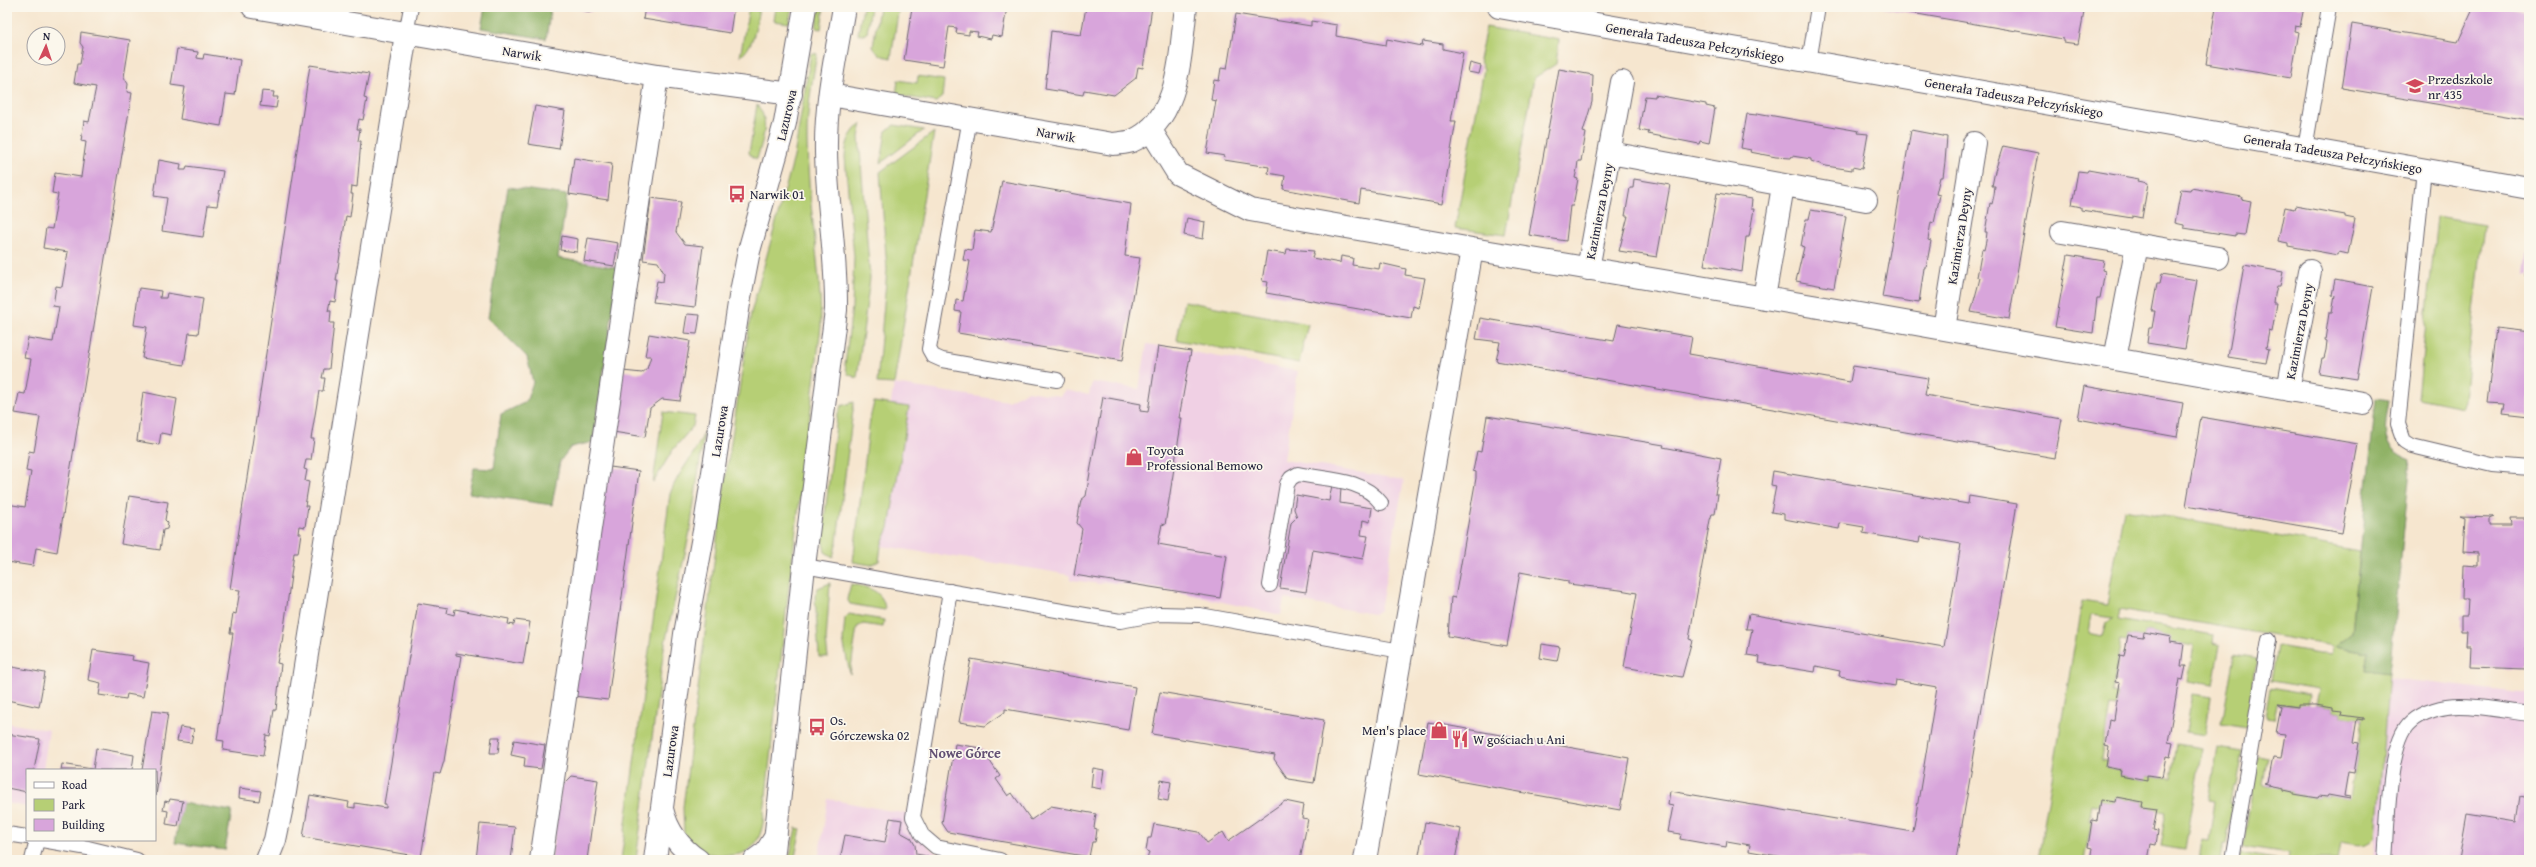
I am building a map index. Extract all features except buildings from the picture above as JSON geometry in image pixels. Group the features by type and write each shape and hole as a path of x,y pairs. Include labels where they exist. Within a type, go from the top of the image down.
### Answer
{"street":[{"name":"Narwik","path":"253,7 657,76 791,94"},
{"name":"Lazurowa","path":"655,860 685,634 704,531 740,297 749,251 791,94 806,7"},
{"path":"773,860 804,566 836,310 837,276 826,151 830,95 844,7"},
{"name":"Narwik","path":"830,95 970,118 1113,144 1132,142 1150,129 1163,115 1172,98 1186,7"},
{"name":"Generała Tadeusza Pełczyńskiego","path":"1499,7 2529,188"},
{"path":"267,860 275,840 285,792 406,34"},
{"path":"541,860 657,76"},
{"name":"Kazimierza Deyny","path":"1588,269 1622,82"},
{"name":"Kazimierza Deyny","path":"1150,129 1178,174 1250,210 1944,329 2363,403"},
{"name":"Kazimierza Deyny","path":"1944,329 1974,143"},
{"name":"Kazimierza Deyny","path":"1610,153 1783,186 1866,200"},
{"path":"1764,298 1783,186"},
{"path":"2062,232 2218,258"},
{"path":"2115,359 2137,245"},
{"path":"1365,860 1472,249"},
{"name":"Kazimierza Deyny","path":"2288,390 2310,272"},
{"path":"662,809 666,822 677,841 698,860"},
{"path":"755,860 766,852 776,836"}],"lane":[{"path":"406,34 411,7"},
{"path":"1809,62 1818,7"},
{"path":"2305,149 2329,7"},
{"path":"970,118 929,349 933,356 942,360 1057,380"},
{"path":"2424,169 2398,424 2404,441 2412,446 2492,465 2529,468"},
{"path":"1270,585 1287,484 1294,475 1298,474 1361,485 1375,495 1381,503"},
{"path":"804,566 1120,621 1159,614 1200,615 1401,651"},
{"path":"950,591 913,817 922,835 936,847 1000,860"},
{"path":"2232,860 2269,640"},
{"path":"2385,860 2392,771 2399,738 2410,722 2425,712 2458,706 2529,714"},
{"path":"7,834 26,837"},
{"path":"32,860 37,841"},
{"path":"47,841 136,860"}],"shaded area":[{"path":"1147,344 1298,371 1284,460 1404,480 1380,610 1374,614 1284,599 1281,615 1173,591 1106,582 1100,584 1072,580 1069,575 1042,570 868,544 894,384 1008,401 1027,391 1060,396 1065,390 1089,395 1092,382 1139,389"},
{"path":"2389,678 2529,694 2529,860 2374,860"},
{"path":"7,723 49,730 43,769 26,769 26,807 7,803"},
{"path":"828,799 908,814 928,846 943,860 818,860"}],"green space":[{"path":"485,7 551,7 546,39 481,28"},
{"path":"749,7 759,7 757,21 752,41 740,57"},
{"path":"776,7 792,7 789,23 774,21"},
{"path":"819,7 824,7 821,29 816,28"},
{"path":"863,7 871,7 867,33 863,35 858,34"},
{"path":"879,7 899,7 891,58 879,55 873,47"},
{"path":"1486,27 1559,40 1556,64 1534,78 1506,235 1455,228 1484,69 1479,60"},
{"path":"811,53 817,54 808,117 807,138 811,209 819,279 821,326 788,594 763,823 758,839 749,850 744,853 720,855 699,850 684,834 683,807 721,507 751,313 794,157"},
{"path":"918,76 944,80 942,97 936,102 896,95 898,80 917,83"},
{"path":"757,105 764,118 764,131 757,159 752,157 749,153"},
{"path":"862,123 859,137 870,278 857,378 848,374 845,365 852,307 854,257 845,157 849,138 854,130"},
{"path":"894,125 924,130 881,163 886,131"},
{"path":"934,132 894,384 877,383 887,270 880,172"},
{"path":"508,187 567,195 558,258 619,268 593,442 571,447 560,461 552,505 469,493 474,468 494,469 501,414 526,402 533,382 527,357 488,318"},
{"path":"2437,217 2484,225 2463,407 2418,398"},
{"path":"1184,301 1308,324 1299,363 1177,340"},
{"path":"2376,398 2389,400 2386,420 2386,436 2388,443 2400,455 2411,460 2389,673 2366,670 2369,652 2335,646 2352,633"},
{"path":"854,402 837,541 833,557 825,552 822,538 837,417 841,406"},
{"path":"874,402 909,407 889,528 881,546 879,561 871,565 853,562 870,419"},
{"path":"663,412 695,416 693,426 672,451 653,483"},
{"path":"704,432 690,531 664,648 636,860 621,860 670,494 673,486 701,440"},
{"path":"2124,509 2360,551 2352,633 2335,646 2369,652 2366,669 2389,673 2376,837 2368,843 2360,845 2341,842 2338,860 2288,860 2289,853 2243,846 2258,755 2268,757 2264,784 2284,788 2284,790 2293,792 2293,794 2318,798 2319,796 2327,797 2328,795 2350,798 2363,719 2341,715 2342,712 2333,711 2333,708 2316,705 2319,689 2271,681 2277,646 2331,655 2333,646 2119,609 2117,619 2214,635 2213,643 2220,645 2213,685 2188,681 2194,646 2170,642 2170,637 2144,632 2143,637 2128,635 2127,641 2121,640 2112,693 2118,694 2116,706 2110,705 2101,760 2107,761 2106,767 2121,770 2120,775 2146,780 2147,775 2171,778 2177,744 2202,748 2185,850 2160,846 2166,811 2142,807 2143,802 2116,797 2115,802 2101,800 2099,806 2092,804 2089,821 2092,821 2084,860 2038,860 2082,601 2107,605","holes":["2092,615 2113,618 2106,623 2102,637 2089,634"]},
{"path":"830,583 826,641 828,657 819,657 815,596 818,588"},
{"path":"851,584 869,588 878,594 882,598 885,610 850,604 847,599"},
{"path":"849,614 884,620 883,627 863,624 857,627 850,674 843,640 845,618"},
{"path":"2234,655 2257,659 2246,728 2222,724"},
{"path":"2270,688 2309,695 2307,707 2277,704 2274,719 2265,718"},
{"path":"2192,694 2211,697 2205,735 2186,732"},
{"path":"2218,748 2242,752 2236,785 2233,785 2230,803 2233,804 2226,844 2223,844 2220,859 2222,860 2199,860 2202,840 2209,841 2215,801 2209,800"},
{"path":"182,803 232,811 225,850 175,843"},
{"path":"796,828 801,829 794,860 789,860"},
{"path":"2241,853 2279,860 2240,860"}],"place":[{"name":"Przedszkole nr 435","path":"2415,86"},
{"name":"Narwik 01","path":"737,194"},
{"name":"Toyota Professional Bemowo","path":"1134,457"},
{"name":"Os. Górczewska 02","path":"817,727"},
{"name":"Men's place","path":"1439,730"},
{"name":"W gościach u Ani","path":"1460,739"}],"district":[{"name":"Nowe Górce","path":"965,753"}]}
